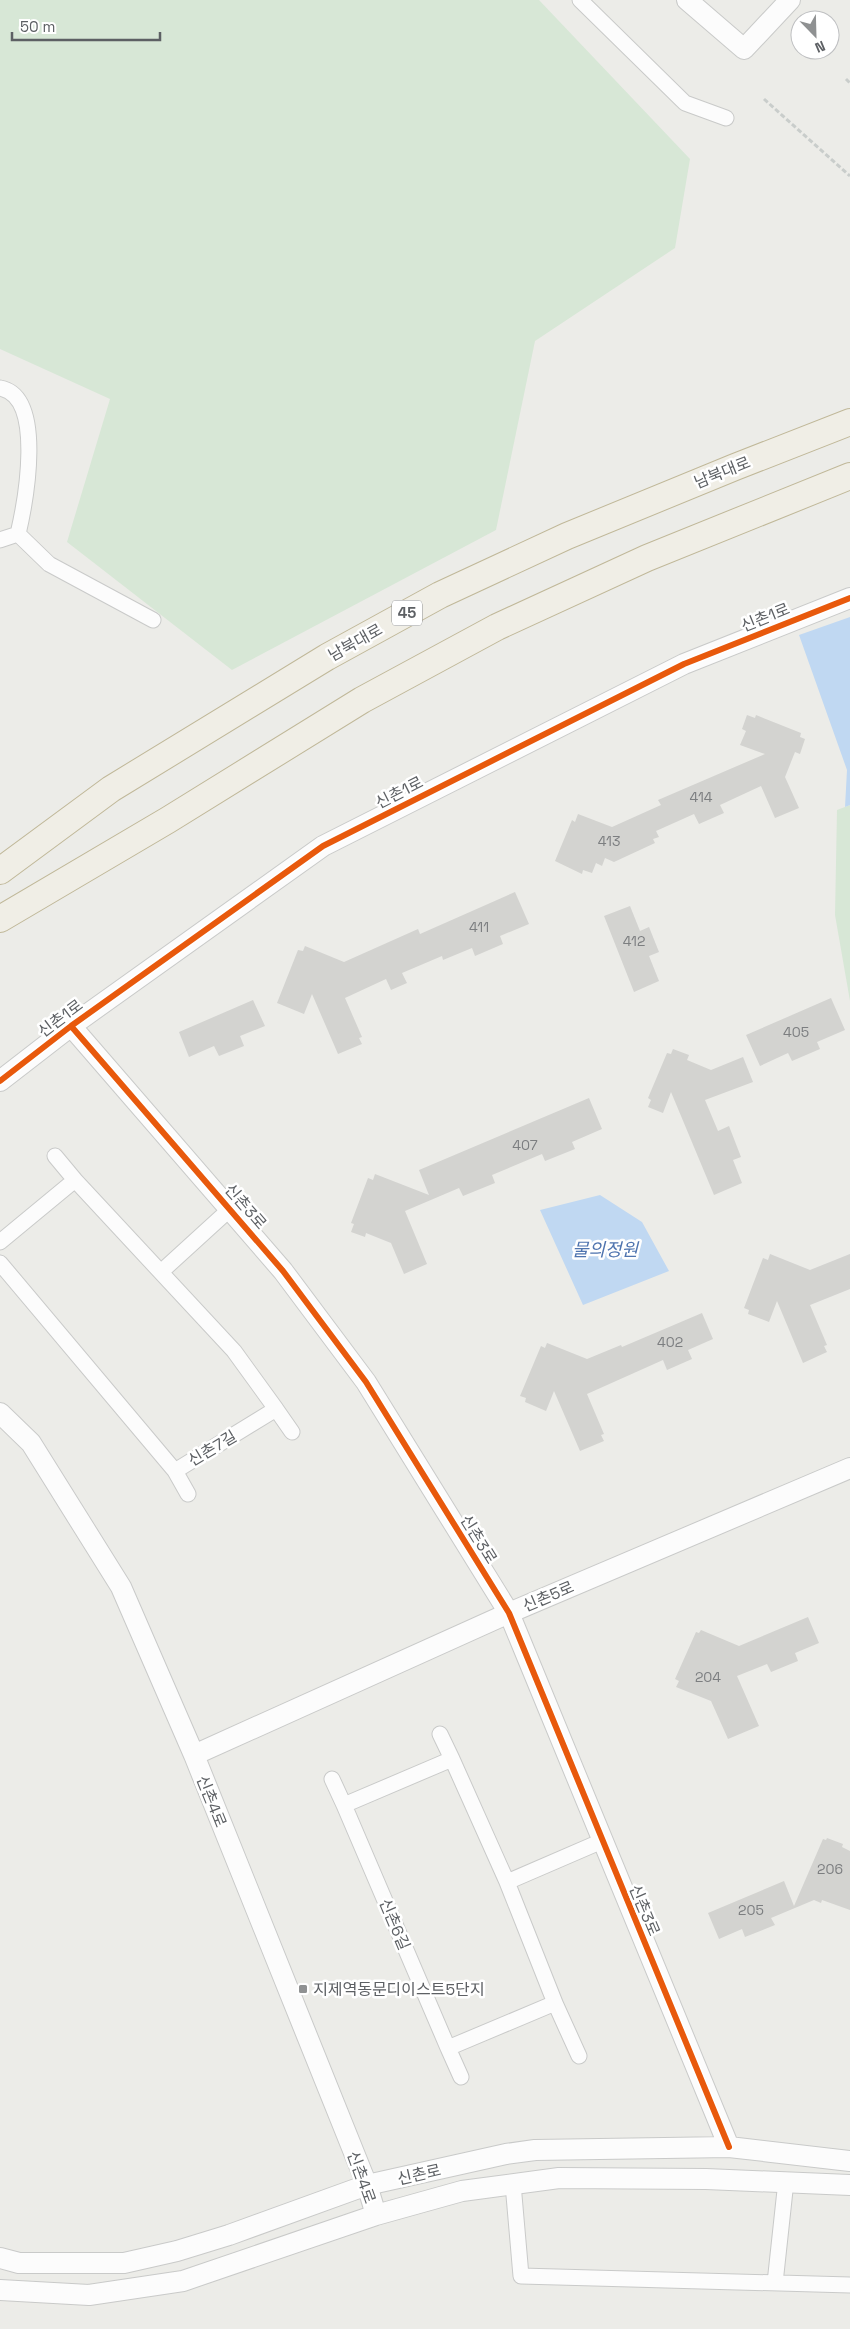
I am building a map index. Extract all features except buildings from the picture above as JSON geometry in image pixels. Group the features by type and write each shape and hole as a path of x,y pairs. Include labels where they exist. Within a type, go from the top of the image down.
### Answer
{"highway":[{"name":"남북대로","path":"0,871 111,789 327,657 440,595 567,536 850,422"},
{"path":"0,919 176,815 362,700 497,627 647,558 850,476"}],"street":[{"path":"580,0 685,102 726,118"},
{"path":"687,0 744,49 790,0"},
{"path":"0,388 18,399 25,414 29,458 24,508 18,534"},
{"path":"0,540 18,534"},
{"path":"18,534 49,564 153,620"},
{"name":"신촌1로","path":"0,1081 70,1026 323,846 684,664 850,598"},
{"name":"신촌3로","path":"70,1026 283,1271 366,1382 509,1613 729,2147"},
{"path":"55,1156 234,1351 292,1432"},
{"path":"0,1242 75,1180"},
{"path":"162,1271 230,1209"},
{"name":"신촌7길","path":"0,1263 175,1471 276,1409"},
{"name":"신촌4로","path":"0,1413 30,1443 121,1587 194,1755 367,2185 376,2215"},
{"name":"신촌5로","path":"194,1755 509,1613 850,1468"},
{"path":"175,1471 188,1494"},
{"path":"440,1734 507,1882 579,2056"},
{"path":"344,1805 452,1759"},
{"name":"신촌6길","path":"332,1779 461,2077"},
{"path":"507,1882 602,1841"},
{"path":"448,2048 556,2003"},
{"name":"신촌로","path":"0,2258 19,2262 124,2263 177,2252 230,2235 367,2185 506,2154 535,2150 729,2147 850,2161"},
{"name":"신촌로","path":"0,2290 88,2295 183,2281 376,2215 462,2191 559,2178 786,2181 850,2185"},
{"path":"776,2283 786,2181"},
{"path":"513,2184 521,2276 850,2285"}],"path":[{"path":"846,79 850,83"},
{"path":"764,99 850,176"}],"green space":[{"path":"0,0 539,0 690,159 675,248 535,341 496,530 232,670 67,542 110,399 0,349"},
{"path":"850,805 850,1001 835,915 837,810"}],"water":[{"path":"850,617 850,805 845,807 847,770 799,635"},
{"name":"물의정원","path":"600,1195 642,1222 669,1271 583,1305 540,1210"}],"cycle path":[{"path":"0,1081 71,1026 323,846 684,664 850,598"},
{"path":"71,1026 283,1271 366,1382 509,1613 729,2147"}],"place":[{"name":"지제역동문디이스트5단지","path":"303,1989"}]}
